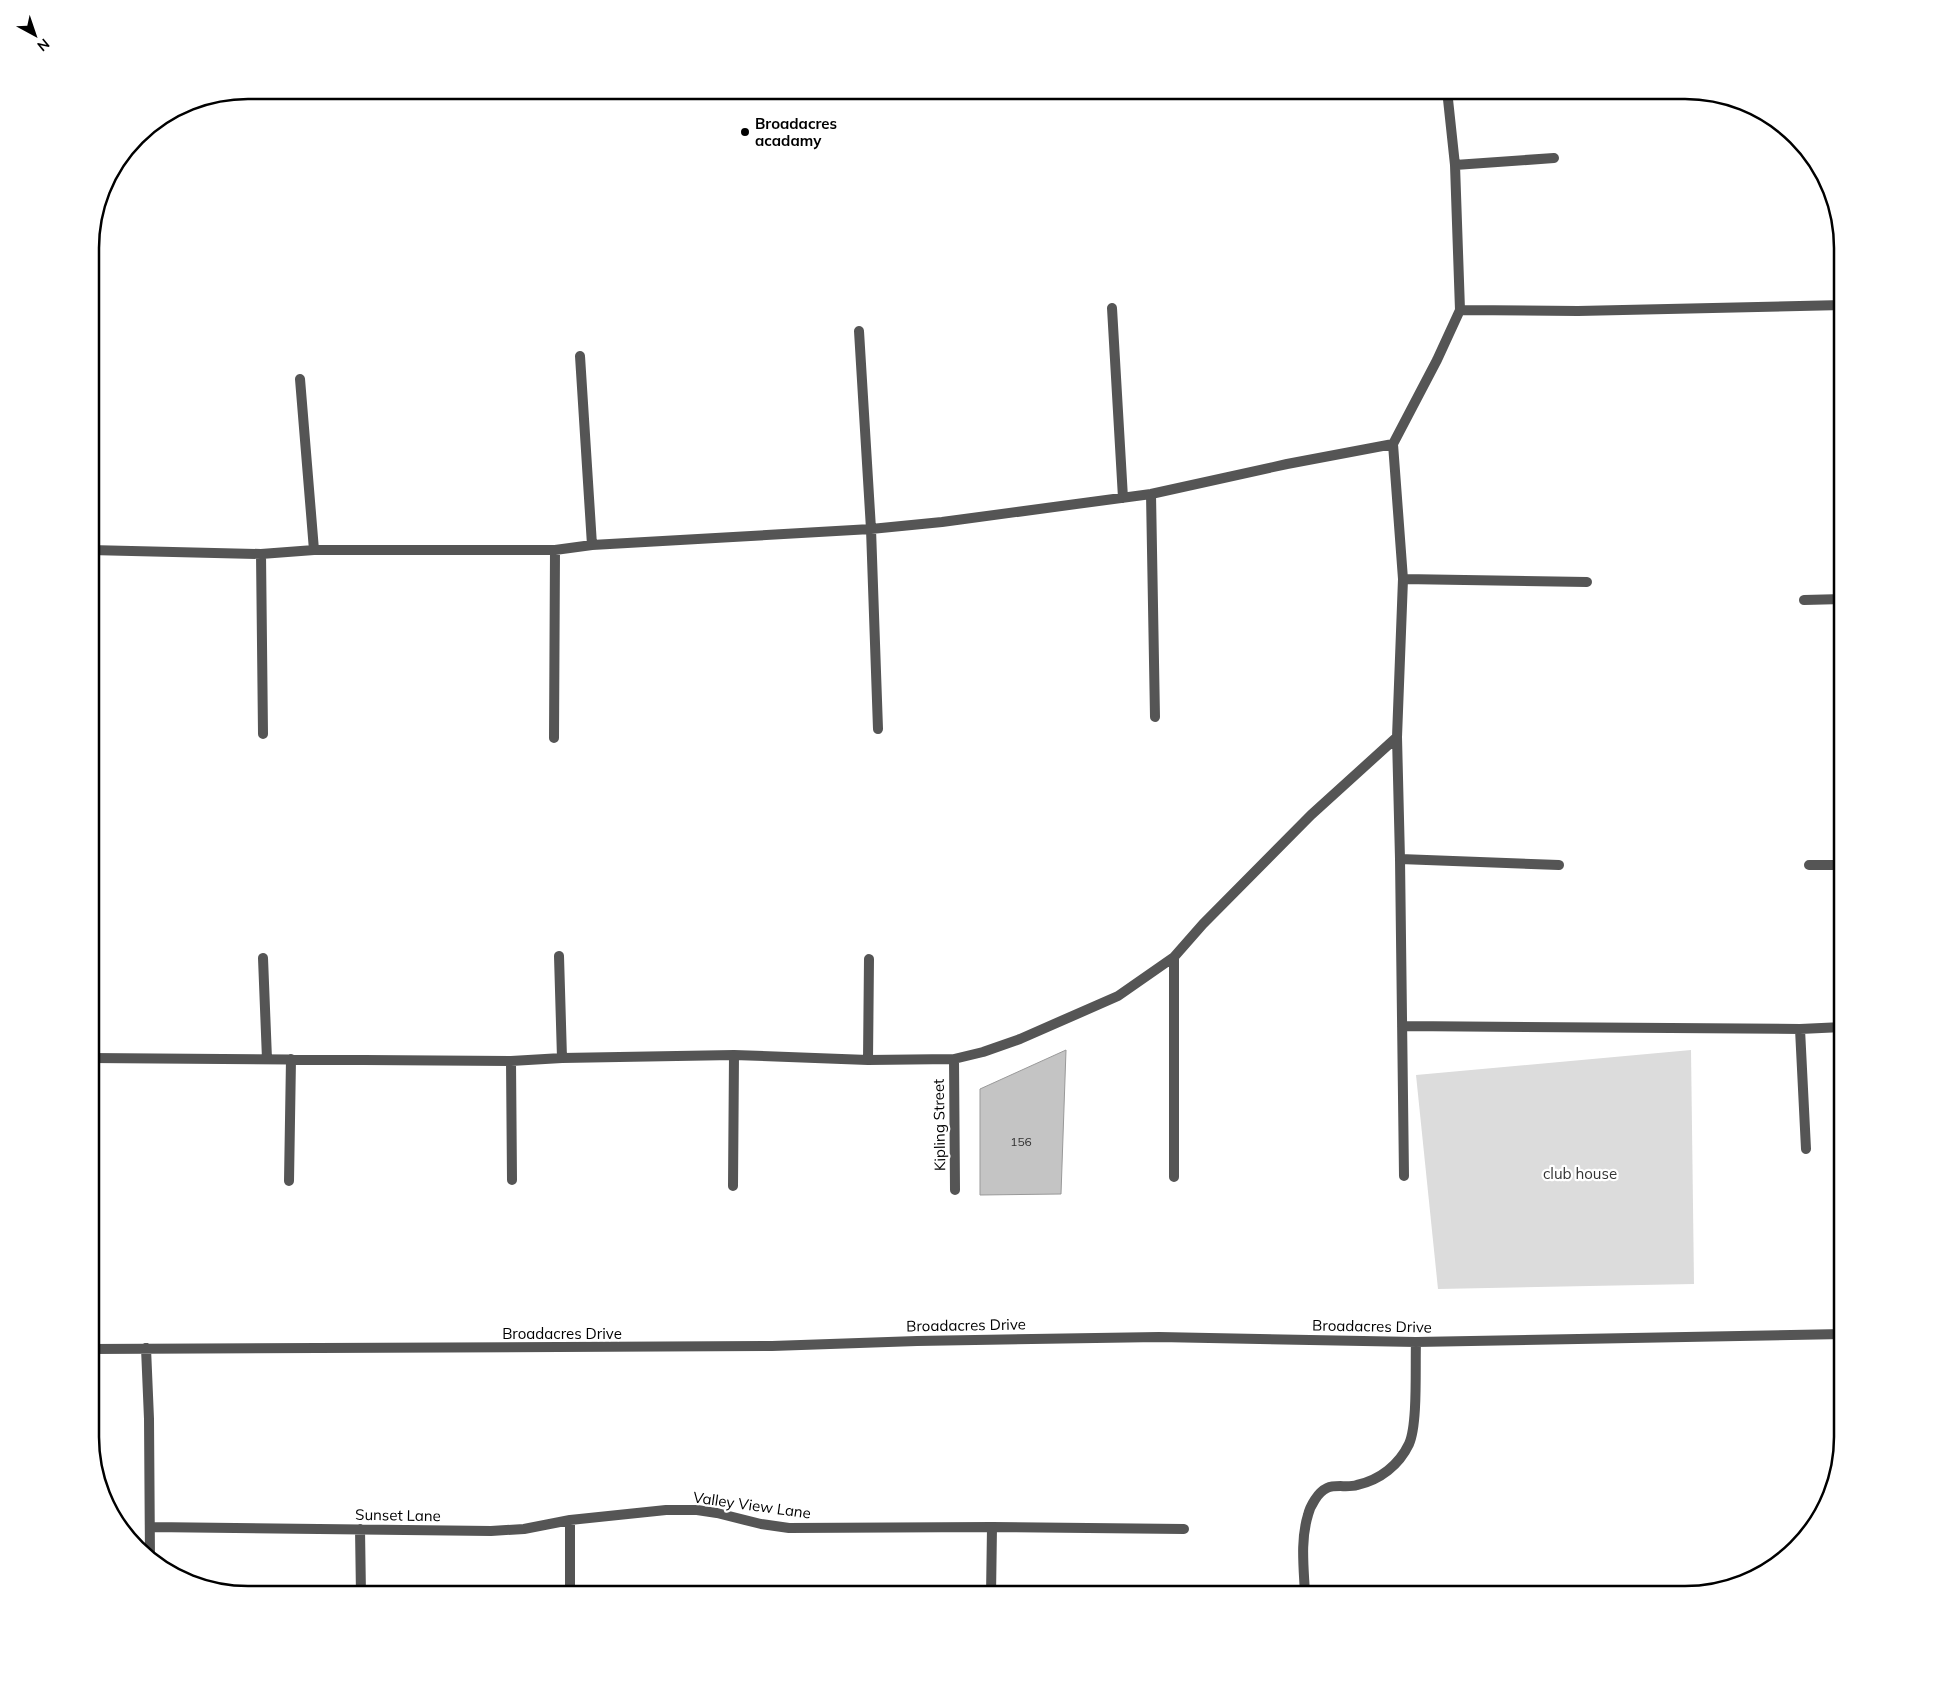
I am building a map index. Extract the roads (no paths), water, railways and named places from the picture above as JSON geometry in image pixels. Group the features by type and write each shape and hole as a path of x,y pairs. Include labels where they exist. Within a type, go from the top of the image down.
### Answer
{"street":[{"path":"1404,1176 1397,737 1403,579 1393,444 1437,360 1460,310 1455,165 1448,99"},
{"path":"1455,165 1554,158"},
{"path":"1460,310 1578,311 1834,305"},
{"path":"1112,308 1123,498"},
{"path":"858,331 871,529 878,729"},
{"path":"580,356 592,545"},
{"path":"300,379 314,550"},
{"path":"99,550 261,554 314,550 554,550 592,545 871,529 942,522 1150,494 1287,464 1393,444"},
{"path":"1150,494 1155,717"},
{"path":"554,550 554,738"},
{"path":"261,554 263,734"},
{"path":"1403,579 1586,582"},
{"path":"1804,600 1834,599"},
{"path":"99,1058 511,1061 562,1058 734,1055 868,1060 954,1060 1020,1039 1110,1000 1143,980 1174,957 1203,924 1311,816 1397,737"},
{"path":"1400,860 1559,865"},
{"path":"1808,865 1834,865"},
{"path":"559,956 562,1058"},
{"path":"1174,957 1174,1177"},
{"path":"262,958 267,1059"},
{"path":"868,1060 869,959"},
{"path":"1402,1026 1800,1029 1834,1027"},
{"path":"1800,1029 1806,1149"},
{"path":"733,1186 734,1055"},
{"path":"290,1181 292,1059"},
{"name":"Kipling Street","path":"954,1060 955,1190"},
{"path":"511,1061 512,1180"},
{"name":"Broadacres Drive","path":"99,1348 753,1346 917,1340 1159,1337 1416,1342 1834,1334"},
{"path":"1305,1586 1304,1540 1308,1515 1321,1492 1328,1487 1357,1486 1393,1468 1409,1443 1413,1419 1416,1342"},
{"path":"146,1348 150,1550"},
{"name":"Valley View Lane","path":"570,1520 666,1510 697,1510 788,1528 992,1527 1184,1529"},
{"path":"570,1520 570,1586"},
{"name":"Sunset Lane","path":"150,1527 491,1531 524,1529 570,1520"},
{"path":"991,1586 992,1527"},
{"path":"360,1529 360,1586"}],"place":[{"name":"Broadacres acadamy","path":"745,132"}],"park label":[{"name":"club house","path":"1580,1173"}]}
